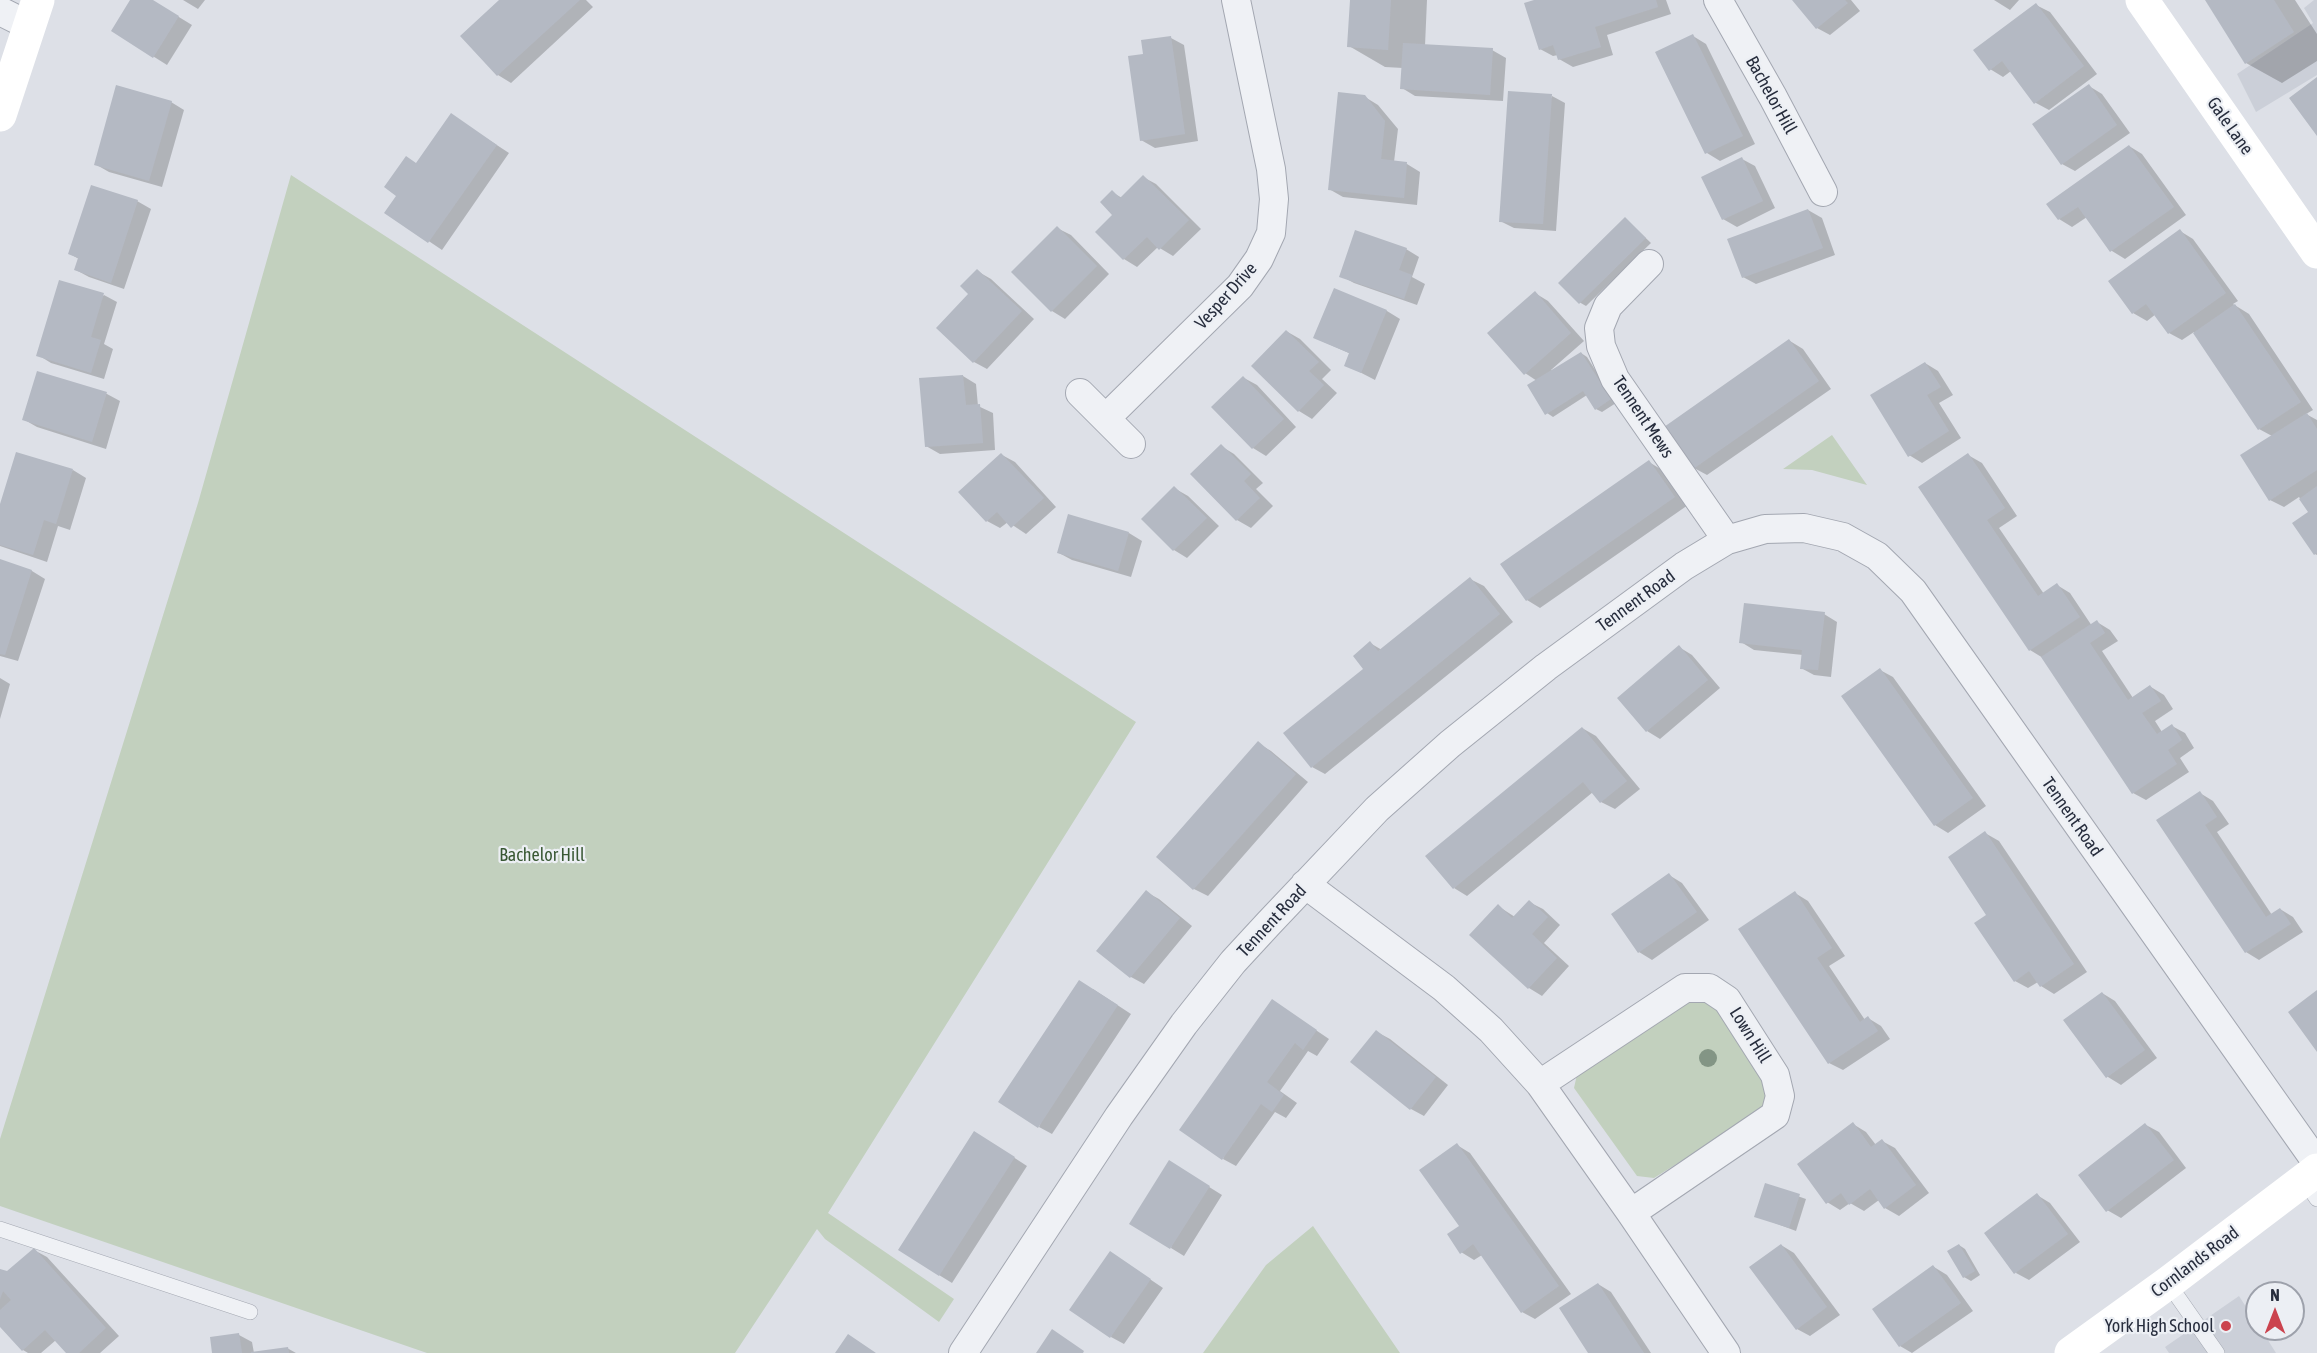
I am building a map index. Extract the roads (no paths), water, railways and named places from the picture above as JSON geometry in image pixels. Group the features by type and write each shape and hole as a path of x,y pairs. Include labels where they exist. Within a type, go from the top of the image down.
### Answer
{"street":[{"name":"Vesper Drive","path":"1106,418 1240,286 1259,259 1271,233 1274,200 1271,169 1236,0"},
{"name":"Bachelor Hill","path":"1718,0 1823,192"},
{"name":"Gale Lane","path":"2142,0 2317,252"},
{"path":"0,10 34,13 0,115"},
{"name":"Tennent Mews","path":"1649,264 1608,306 1599,328 1601,346 1615,379 1727,540"},
{"path":"1080,393 1131,444"},
{"name":"Tennent Road","path":"963,1353 1119,1116 1184,1024 1233,962 1377,809 1450,744 1546,667 1675,572 1727,540 1765,529 1804,528 1843,537 1877,556 1913,591 2314,1178"},
{"path":"1305,884 1444,988 1491,1030 1540,1084 1725,1353"},
{"name":"Lown Hill","path":"1540,1084 1685,988 1709,988 1727,1000 1774,1075 1780,1096 1774,1115 1631,1214"},
{"name":"Cornlands Road","path":"2071,1353 2314,1178"}],"lane":[{"path":"0,1229 250,1312"},
{"path":"2168,1283 2217,1353"}],"place":[{"name":"York High School","path":"2226,1326"}]}
